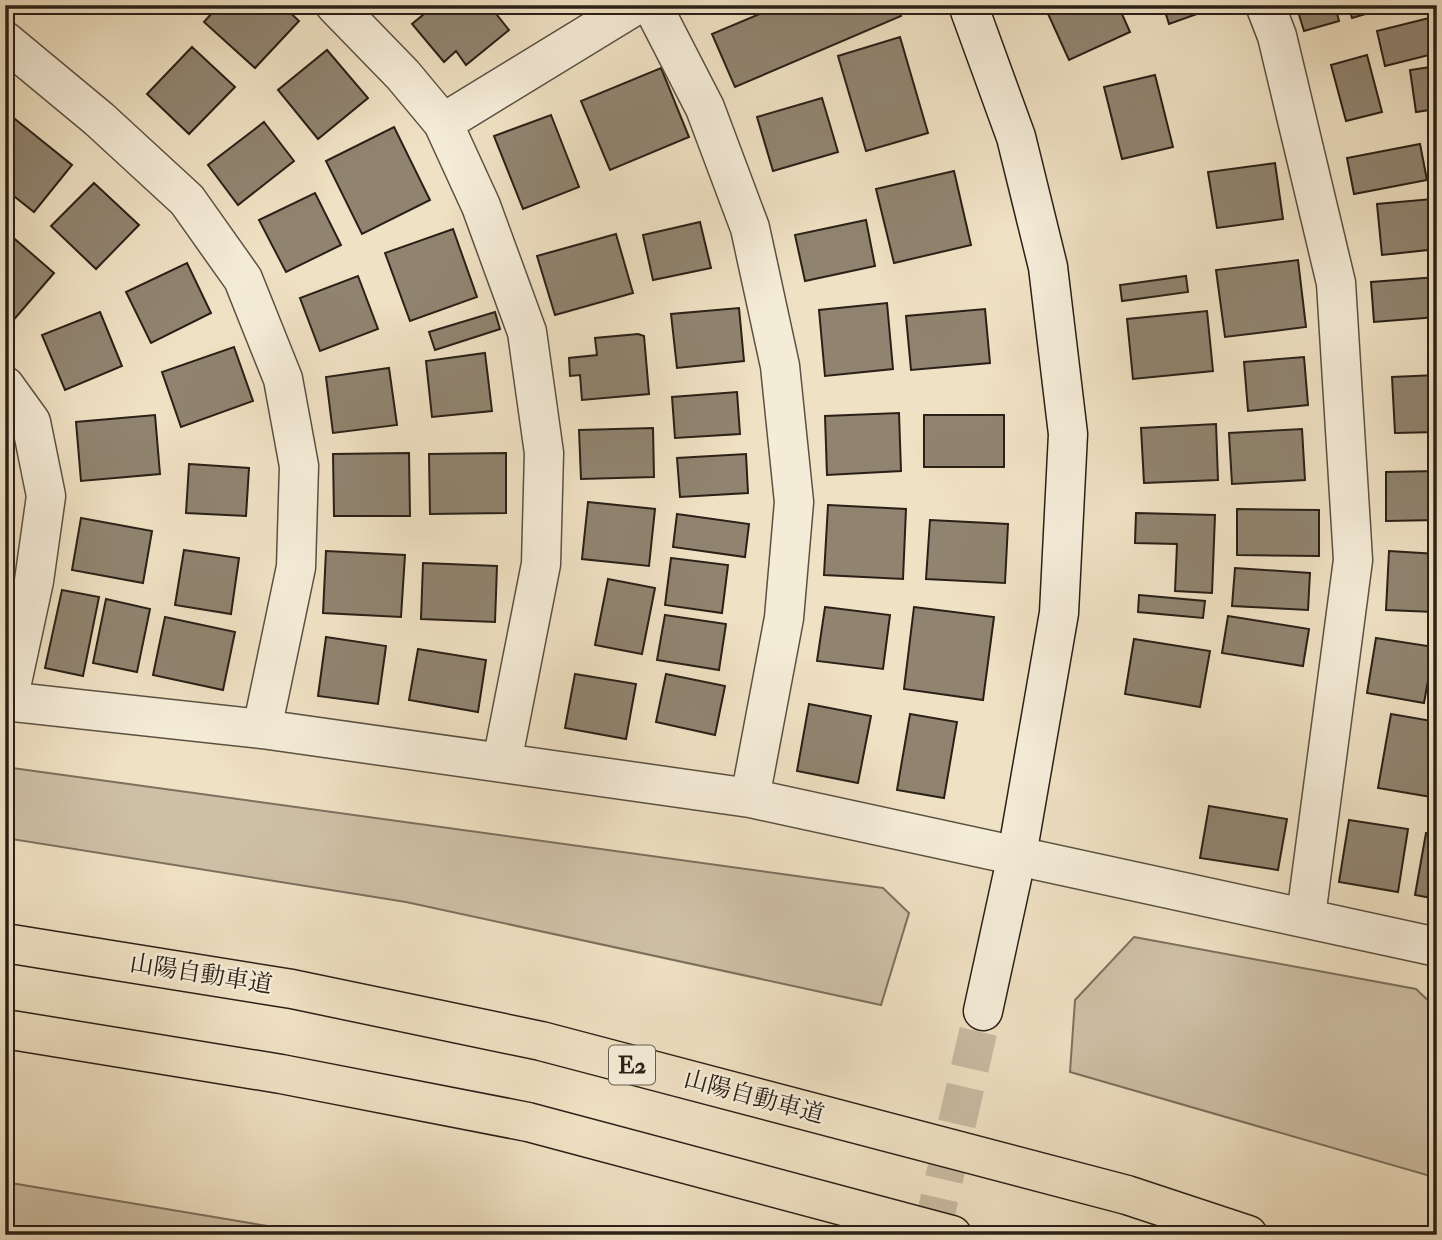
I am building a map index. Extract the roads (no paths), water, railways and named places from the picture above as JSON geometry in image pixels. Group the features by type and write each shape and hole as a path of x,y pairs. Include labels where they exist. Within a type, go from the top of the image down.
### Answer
{"highway":[{"name":"山陽自動車道","path":"5,943 292,989 541,1041 1128,1195 1248,1235"},
{"path":"5,1030 281,1074 528,1122 952,1235"}],"street":[{"path":"335,5 403,75 443,123 481,206 527,332 544,453 541,564 502,762"},
{"path":"443,123 635,5"},
{"path":"652,5 705,108 750,228 780,366 793,515 784,618 750,799"},
{"path":"968,5 1016,137 1048,267 1068,434 1059,613 1017,855 983,1011"},
{"path":"1265,5 1277,36 1336,283 1353,560 1306,916"},
{"path":"5,41 99,119 187,200 243,279 283,379 299,466 296,567 262,729"},
{"path":"5,386 31,422 46,496 34,581 6,701 262,729 750,799 1306,916 1437,947"}],"tunnel":[{"path":"931,1235 983,1011"}]}
